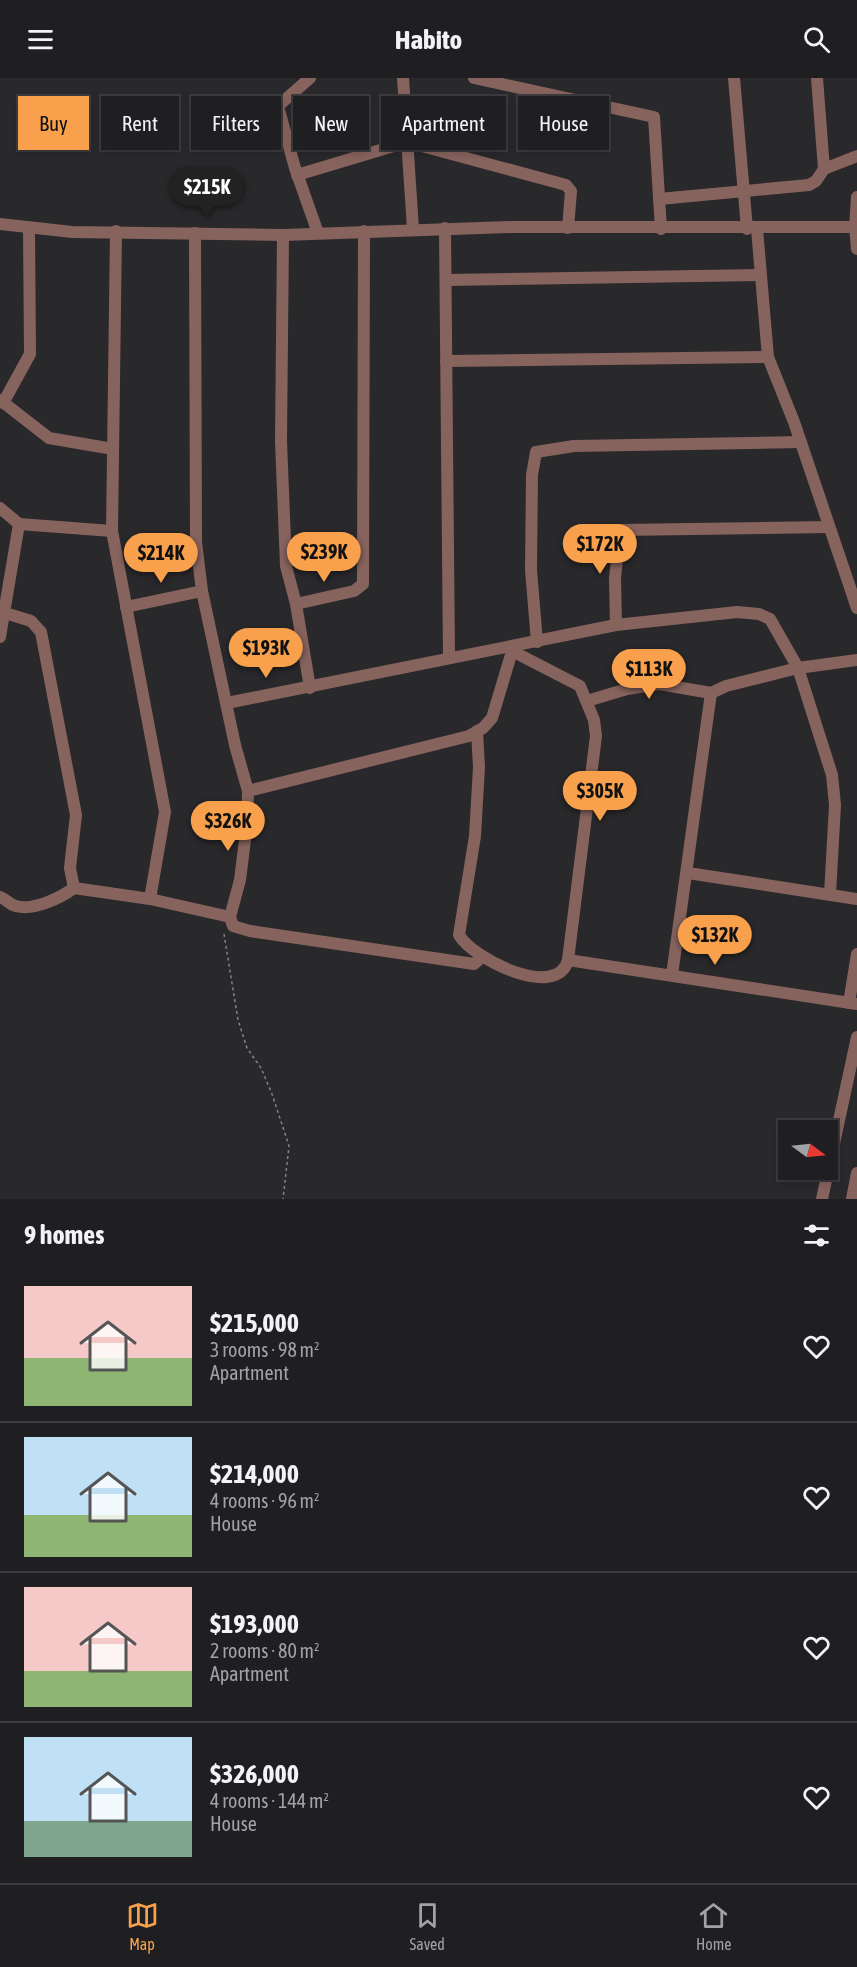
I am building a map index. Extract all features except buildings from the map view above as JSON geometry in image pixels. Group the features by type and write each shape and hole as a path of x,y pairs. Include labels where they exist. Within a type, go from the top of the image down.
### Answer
{"street":[{"path":"310,78 278,106 297,175 318,233"},
{"path":"403,78 404,96"},
{"path":"474,78 654,117 661,229"},
{"path":"734,78 743,189 760,275 768,357 801,442 857,608"},
{"path":"817,78 824,169"},
{"path":"297,175 381,150"},
{"path":"407,150 412,229"},
{"path":"437,150 566,185 571,191 568,228"},
{"path":"659,199 743,189 809,185 816,181 824,169 857,156"},
{"path":"856,244 857,197"},
{"path":"0,224 29,229 283,236 445,228 855,227"},
{"path":"445,228 449,658"},
{"path":"29,229 30,354 1,402 49,438 113,448"},
{"path":"116,231 112,531 165,805 150,899"},
{"path":"296,604 354,591 363,584 364,231"},
{"path":"195,233 194,507 202,591 248,791 247,824 240,880 230,917 233,926 250,931 434,960 474,964 481,958"},
{"path":"283,236 280,441 286,566 296,604 310,688"},
{"path":"446,280 760,275"},
{"path":"446,361 768,357"},
{"path":"537,642 531,570 532,475 536,452 574,446 801,442"},
{"path":"0,507 19,524 112,531"},
{"path":"0,637 19,524"},
{"path":"616,625 615,578 620,530 829,527"},
{"path":"126,607 202,591"},
{"path":"4,612 31,621 41,632 76,815 70,868 74,888"},
{"path":"227,703 449,658 512,650 537,642 616,625 737,612 759,614 770,619 798,668 831,775 835,805 830,894"},
{"path":"477,731 479,778 475,836 459,935 467,946 481,958 514,972 551,977 563,971 568,960 595,750 594,720 584,692 572,681 512,650"},
{"path":"248,791 382,759 477,731 494,714 512,650"},
{"path":"587,701 627,689 659,684 711,693 726,686 798,668 857,660"},
{"path":"672,975 688,873 711,693"},
{"path":"688,873 857,899"},
{"path":"0,897 12,905 25,908 59,898 74,888 150,899 230,917"},
{"path":"568,960 853,1003 857,954"},
{"path":"822,1199 857,1037"},
{"path":"852,1199 857,1173"}],"path":[{"path":"224,934 238,1020 247,1048 261,1068 269,1085 289,1146 284,1199"}]}
